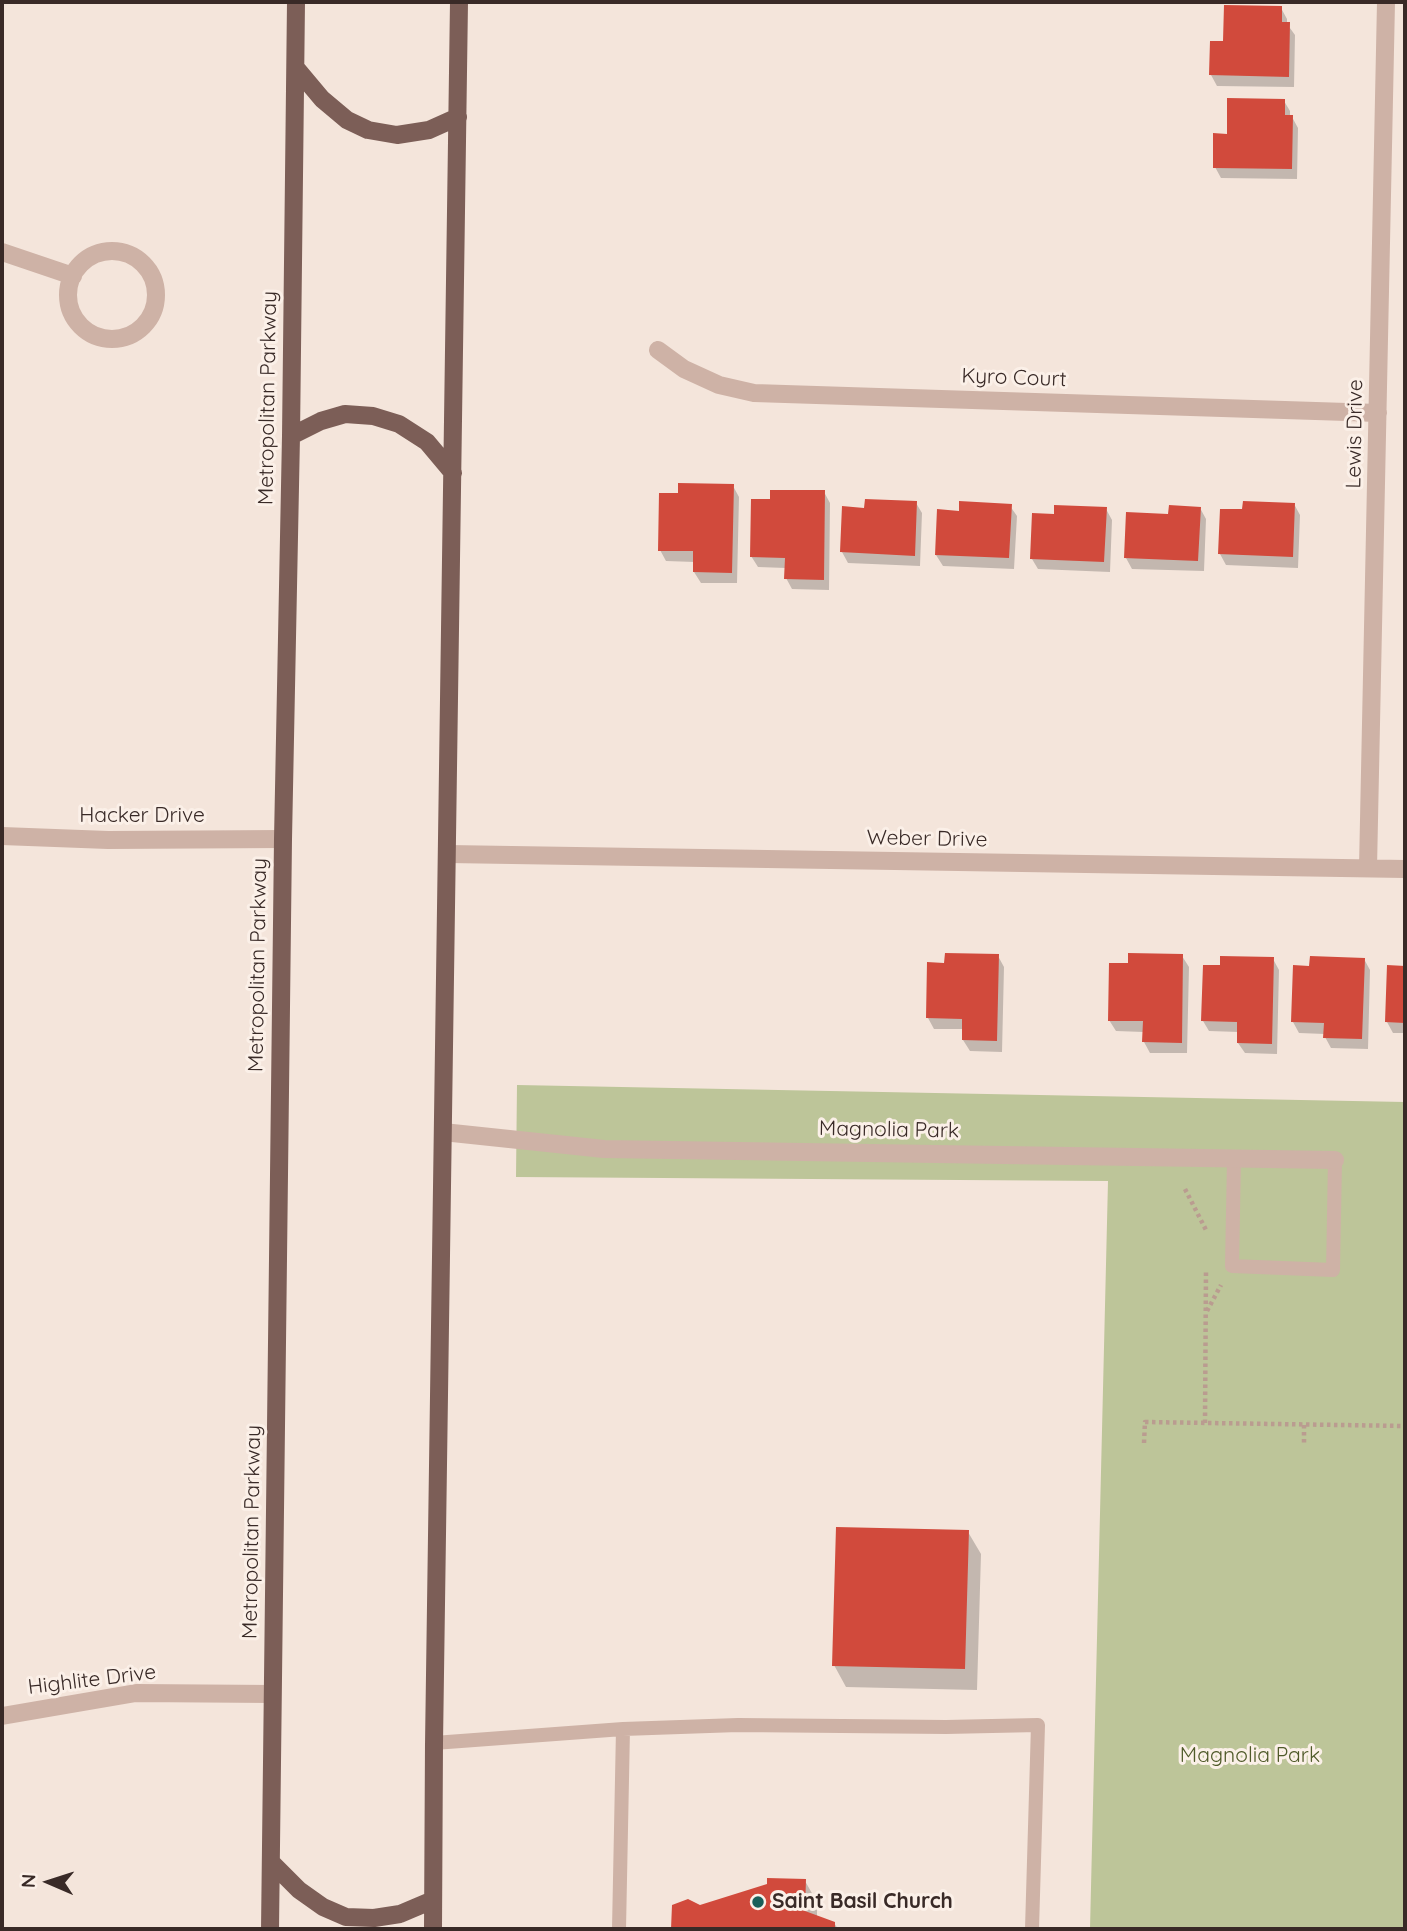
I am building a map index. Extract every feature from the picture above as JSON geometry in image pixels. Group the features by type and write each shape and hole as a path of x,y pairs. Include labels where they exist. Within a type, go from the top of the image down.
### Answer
{"main road":[{"name":"Metropolitan Parkway","path":"270,1929 296,2"},
{"path":"433,1929 433,1743 459,2"},
{"path":"296,68 323,99 347,120 368,130 397,135 429,130 458,117"},
{"path":"291,436 321,421 345,414 373,416 399,424 427,442 453,473"},
{"path":"271,1862 299,1890 323,1907 346,1917 374,1918 400,1914 433,1900"}],"street":[{"name":"Lewis Drive","path":"1368,868 1386,2"},
{"path":"115,251 132,256 145,266 154,281 156,298 152,315 142,329 127,338 109,340 93,335 79,325 70,310 68,293 73,276 83,262 98,253 115,251"},
{"path":"2,252 73,276"},
{"name":"Kyro Court","path":"658,350 684,369 719,385 754,393 1378,413"},
{"name":"Hacker Drive","path":"2,836 108,840 283,839"},
{"name":"Weber Drive","path":"448,854 1405,869"},
{"name":"Magnolia Park","path":"443,1132 604,1149 1335,1160"},
{"name":"Highlite Drive","path":"2,1716 136,1693 272,1694"}],"lane":[{"path":"1234,1159 1232,1266 1334,1270 1335,1160"},
{"path":"433,1743 738,1725 1038,1725 1032,1929"},
{"path":"619,1929 622,1730"}],"path":[{"path":"1185,1189 1206,1227 1206,1239"},
{"path":"1205,1423 1206,1263"},
{"path":"1144,1443 1145,1423 1405,1426"},
{"path":"1304,1425 1304,1445"}],"green space":[{"name":"Magnolia Park","path":"517,1085 1405,1102 1405,1929 1090,1929 1108,1181 516,1177"}],"building":[{"path":"1224,5 1282,6 1282,22 1290,22 1289,77 1209,75 1210,41 1223,41"},
{"path":"1227,98 1285,99 1285,115 1293,115 1292,169 1213,168 1213,133 1227,134"},
{"path":"678,483 734,484 732,573 693,572 693,551 658,551 659,493 678,493"},
{"path":"770,490 825,490 824,580 784,579 785,558 750,557 751,499 770,499"},
{"path":"865,499 917,501 915,556 840,552 842,506 864,508"},
{"path":"959,501 1012,504 1009,558 935,555 937,509 959,511"},
{"path":"1243,501 1295,503 1293,557 1218,554 1220,509 1242,509"},
{"path":"1054,505 1107,507 1104,562 1030,559 1032,513 1054,514"},
{"path":"1169,505 1201,507 1198,561 1124,558 1126,512 1168,514"},
{"path":"945,953 999,954 997,1041 962,1040 962,1019 926,1018 927,962 944,963"},
{"path":"1128,953 1183,954 1182,1043 1142,1042 1143,1021 1108,1021 1109,963 1128,963"},
{"path":"1220,956 1274,957 1272,1044 1237,1043 1237,1022 1201,1021 1203,965 1220,965"},
{"path":"1310,956 1365,958 1362,1039 1323,1038 1324,1023 1291,1022 1293,965 1309,966"},
{"path":"1387,965 1405,966 1405,1023 1385,1022"},
{"path":"836,1527 969,1530 965,1669 832,1666"},
{"name":"Saint Basil Church","path":"767,1878 806,1879 805,1911 835,1922 835,1929 671,1929 672,1905 688,1899 700,1905 767,1884"}],"place":[{"name":"Saint Basil Church","path":"758,1902"}]}
